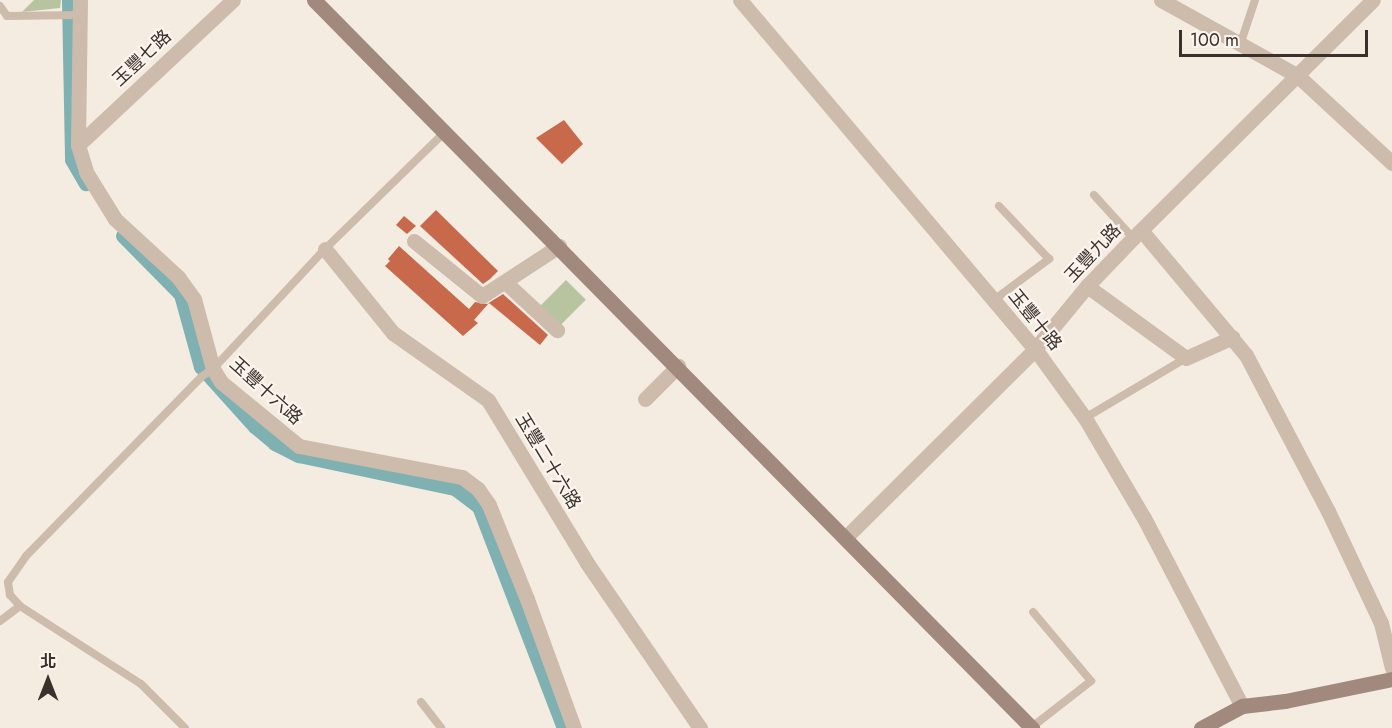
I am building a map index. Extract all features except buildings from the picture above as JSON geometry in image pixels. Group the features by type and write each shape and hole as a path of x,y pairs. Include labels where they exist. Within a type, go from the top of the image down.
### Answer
{"main road":[{"path":"314,0 560,246 1032,728"},
{"path":"1201,728 1242,705 1285,701 1392,679"}],"street":[{"name":"玉豐七路","path":"78,145 233,0"},
{"name":"玉豐十路","path":"740,0 1035,348 1085,418 1144,518 1242,705"},
{"path":"1161,0 1298,76 1392,163"},
{"name":"玉豐九路","path":"846,537 1035,348 1087,286 1137,234 1373,0"},
{"name":"玉豐十六路","path":"76,12 78,145 86,172 115,219 178,277 195,299 208,373 299,446 462,477 478,489 489,505 527,598 574,728"},
{"path":"1137,234 1233,337 1246,355 1328,511 1381,623 1392,668"},
{"path":"414,241 482,296 560,246"},
{"name":"玉豐二十六路","path":"325,249 393,333 488,400 587,563 700,728"},
{"path":"505,282 557,330"},
{"path":"1087,286 1186,358 1233,337"},
{"path":"645,399 678,366"}],"lane":[{"path":"1240,45 1255,0"},
{"path":"0,6 7,16 76,12"},
{"path":"185,728 141,684 20,606 10,595 8,582 26,556 208,373 325,249 446,131"},
{"path":"1094,195 1137,234"},
{"path":"994,300 1049,259 999,206"},
{"path":"1085,418 1186,358"},
{"path":"0,621 20,606"},
{"path":"1032,728 1091,681 1034,612"},
{"path":"421,702 441,728"}],"green space":[{"path":"34,0 61,0 60,8 22,12"},
{"path":"566,280 586,300 560,326 540,306"}],"waterway":[{"path":"69,0 72,160 86,184"},
{"path":"123,236 181,295 201,367 255,427 275,444 299,456 455,489 479,507 564,728"}]}
